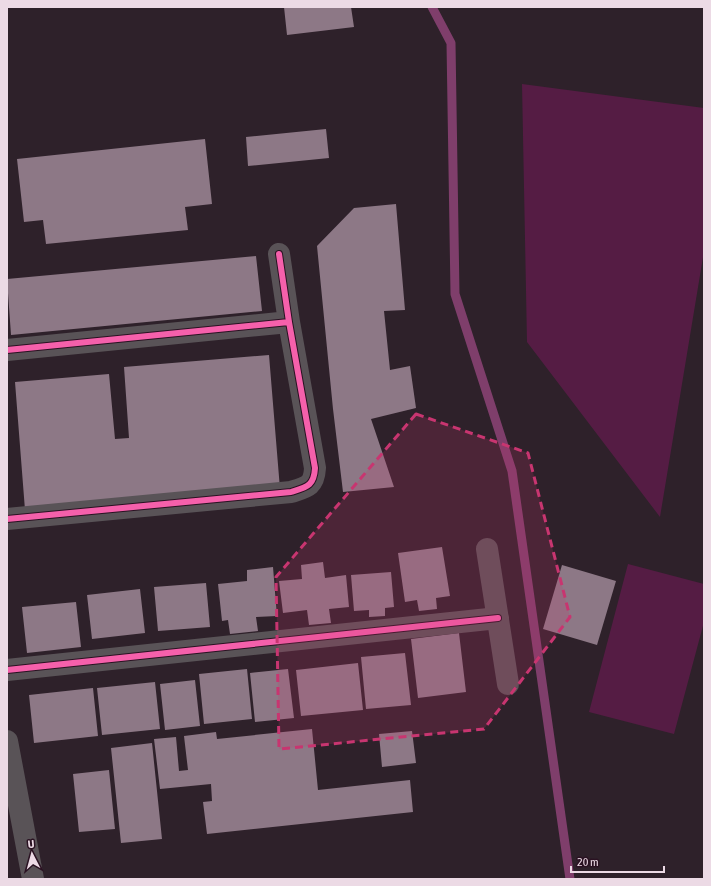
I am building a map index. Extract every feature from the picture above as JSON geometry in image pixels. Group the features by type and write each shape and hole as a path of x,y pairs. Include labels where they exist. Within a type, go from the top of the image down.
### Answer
{"street":[{"path":"7,519 291,492 302,489 311,484 315,478 315,468 289,322 279,254"},
{"path":"7,350 289,322"},
{"path":"487,549 508,684"},
{"path":"7,670 498,618"},
{"path":"7,741 33,879"}],"highlighted area":[{"path":"416,414 528,453 570,617 484,729 279,749 276,577"}],"shaded area":[{"path":"522,84 704,108 704,251 660,517 527,342"},
{"path":"628,564 704,584 704,622 674,734 589,712"}],"building":[{"path":"284,7 351,7 354,27 287,35"},
{"path":"326,129 329,158 248,166 246,137"},
{"path":"205,139 212,204 185,207 188,230 46,244 43,220 24,222 17,159"},
{"path":"396,204 405,310 384,311 390,370 410,366 416,408 371,419 394,487 343,492 333,409 317,246 354,208"},
{"path":"256,256 262,311 11,335 7,279"},
{"path":"269,355 280,489 25,510 15,382 109,374 115,439 129,438 124,367"},
{"path":"442,547 450,596 436,598 437,609 419,611 417,600 405,602 398,553"},
{"path":"323,562 325,578 346,575 349,607 329,609 331,623 309,625 307,610 283,613 279,581 302,579 301,565"},
{"path":"562,565 616,581 597,645 543,629"},
{"path":"273,567 277,616 256,617 258,631 230,634 228,620 222,621 218,584 247,581 247,570"},
{"path":"391,572 394,607 385,608 385,616 369,617 369,610 354,611 351,575"},
{"path":"206,583 210,627 158,631 154,587"},
{"path":"140,589 145,633 92,639 87,595"},
{"path":"76,602 81,647 27,653 22,607"},
{"path":"459,633 466,692 418,698 411,639"},
{"path":"405,653 411,705 366,709 361,657"},
{"path":"358,663 363,710 301,716 296,670"},
{"path":"247,669 252,719 204,724 199,674"},
{"path":"288,669 294,718 255,722 250,673"},
{"path":"195,680 200,726 165,730 160,684"},
{"path":"155,682 160,729 102,735 97,688"},
{"path":"93,688 98,736 34,743 29,695"},
{"path":"312,729 318,790 410,780 413,812 207,834 203,802 212,801 211,784 160,789 154,739 176,737 179,771 188,770 184,736 216,732 217,739"},
{"path":"412,731 416,763 382,767 379,734"},
{"path":"152,743 162,839 121,843 111,748"},
{"path":"109,770 115,829 79,832 73,774"}],"waterway":[{"path":"432,7 451,43 455,294 512,471 570,879"}],"cycle path":[{"path":"7,350 289,322 279,254"},
{"path":"7,519 291,492 309,485 313,479 315,468 289,322"},
{"path":"7,670 498,618"}]}
